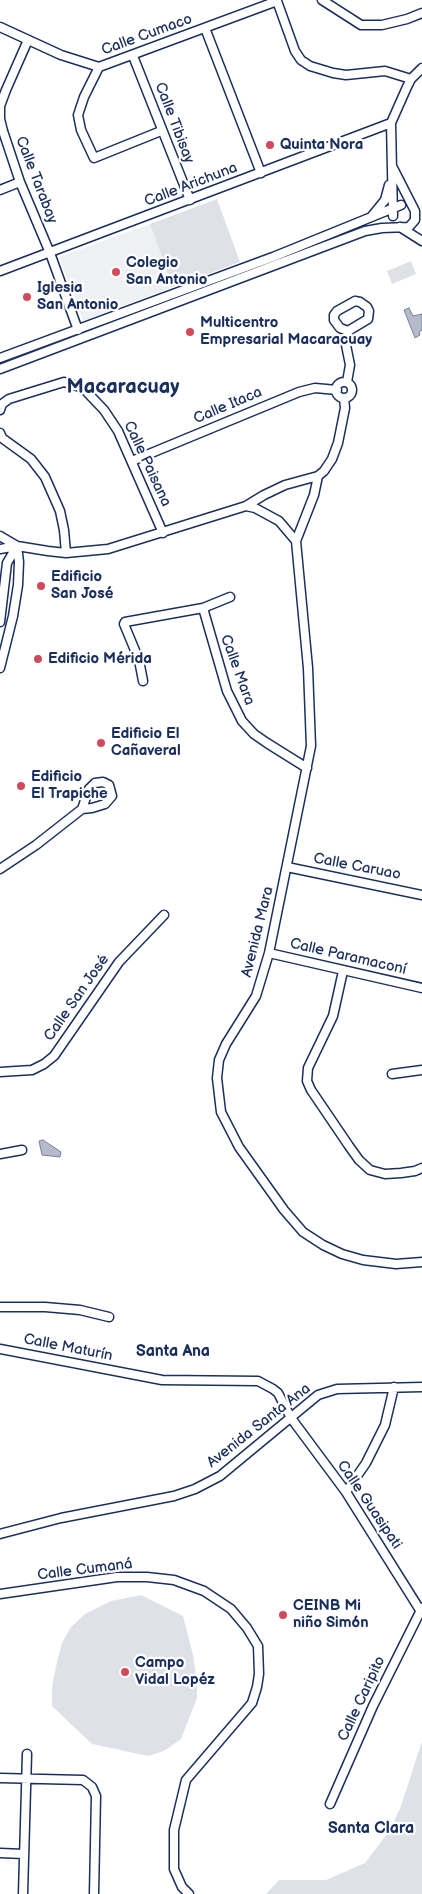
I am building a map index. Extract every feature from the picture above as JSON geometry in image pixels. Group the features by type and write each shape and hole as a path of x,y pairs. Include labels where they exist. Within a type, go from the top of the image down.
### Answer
{"street":[{"path":"322,0 361,25 382,25 422,13"},
{"path":"277,1 295,51 301,60 310,66 346,75 385,70 412,79"},
{"name":"Calle Cumaco","path":"0,27 61,55 99,67 133,56 277,1"},
{"path":"205,28 261,173"},
{"name":"Calle Tarabay","path":"28,40 0,106 3,131 20,182 50,253 78,330"},
{"name":"Calle Tibisay","path":"133,56 161,131 190,200"},
{"path":"99,67 84,97 78,115 81,130 94,158 161,131"},
{"path":"422,68 412,79 391,123 392,212 394,220 400,227 422,241"},
{"name":"Calle Arichuna","path":"0,272 391,123"},
{"path":"392,166 422,221"},
{"path":"370,218 385,200 392,166"},
{"path":"0,190 20,182"},
{"path":"0,358 273,257 370,218 392,212 401,205 408,205 415,211 416,216 413,224 404,228 365,231 0,369"},
{"path":"360,302 368,307 368,320 348,332 336,325 334,315 350,303 360,302"},
{"path":"347,382 350,365 346,345 348,332"},
{"name":"Calle Paisana","path":"0,410 2,404 9,399 64,382 83,388 104,410 118,431 163,533"},
{"path":"347,382 352,387 352,390 350,396 344,398 339,396 337,390 341,383 347,382"},
{"name":"Calle Itaca","path":"132,461 299,392 315,388 337,390"},
{"path":"0,549 17,546 66,553 108,549 246,506 264,494 285,485 318,476 332,459 338,443 346,408 344,398"},
{"path":"0,432 2,438 31,459 51,489 60,511 66,553"},
{"path":"246,506 255,508 279,521 296,541 314,495 318,476"},
{"path":"0,536 17,546"},
{"name":"Avenida Mara","path":"296,541 311,715 311,746 269,953 256,996 226,1044 220,1060 217,1078 218,1095 221,1112 228,1127 271,1192 303,1232 336,1251 363,1260 396,1264 422,1262"},
{"path":"11,624 0,622 7,563 17,546"},
{"path":"0,668 18,585 19,562 17,546"},
{"path":"143,681 140,660 124,624 125,622 203,608 230,597"},
{"name":"Calle Mara","path":"203,608 227,691 242,720 254,734 267,744 307,768"},
{"path":"0,869 82,810"},
{"name":"Calle Caruao","path":"287,867 422,895"},
{"name":"Calle San José","path":"0,1072 32,1070 54,1056 119,962 164,914"},
{"name":"Calle Paramaconí","path":"269,953 422,988"},
{"path":"343,971 333,1016 308,1068 307,1081 311,1090 349,1146 359,1160 370,1170 386,1174 415,1171 422,1168"},
{"path":"392,1074 422,1070"},
{"path":"0,1154 22,1150"},
{"path":"0,1308 45,1307 80,1310 109,1317"},
{"name":"Calle Maturín","path":"0,1349 162,1380 258,1381 278,1393 291,1418"},
{"name":"Avenida Santa Ana","path":"0,1534 61,1518 174,1496 195,1489 220,1476 318,1395 337,1389 422,1386"},
{"path":"346,1492 366,1463 385,1426 394,1387"},
{"name":"Calle Guasipati","path":"291,1418 346,1492 421,1609"},
{"name":"Calle Cumaná","path":"0,1594 117,1577 147,1577 174,1580 204,1591 231,1609 247,1628 258,1646 259,1674 252,1703 186,1780 174,1830 174,1869 182,1887 189,1894"},
{"name":"Calle Caripito","path":"330,1804 373,1706 421,1609"},
{"path":"23,1894 28,1754"},
{"path":"0,1778 83,1780 92,1786 96,1796 94,1894"},
{"path":"0,1853 24,1854"}],"shaded area":[{"path":"217,199 240,262 173,287 150,224"},
{"name":"Colegio San Antonio","path":"150,224 173,287 83,321 59,257"},
{"path":"411,261 416,274 392,284 387,271"},
{"name":"Campo Vidal Lopéz","path":"141,1595 183,1616 193,1655 197,1683 197,1698 181,1739 164,1751 148,1756 92,1744 52,1706 52,1687 57,1662 62,1643 71,1627 85,1614 111,1601"},
{"path":"422,1741 422,1894 266,1894 279,1880 326,1880 365,1863 390,1830 401,1806"}],"water":[{"path":"409,308 413,316 422,314 422,330 419,332 420,335 415,338 404,310"},
{"path":"43,1140 61,1152 60,1157 42,1155 39,1141"}],"place":[{"name":"Quinta Nora","path":"270,145"},
{"name":"Colegio San Antonio","path":"116,272"},
{"name":"Iglesia San Antonio","path":"27,297"},
{"name":"Multicentro Empresarial Macaracuay","path":"190,332"},
{"name":"Edificio San José","path":"41,586"},
{"name":"Edificio Mérida","path":"38,659"},
{"name":"Edificio El Cañaveral","path":"101,743"},
{"name":"Edificio El Trapiche","path":"21,786"},
{"name":"CEINB Mi niño Simón","path":"283,1615"},
{"name":"Campo Vidal Lopéz","path":"125,1672"}],"district":[{"name":"Macaracuay","path":"123,388"},
{"name":"Santa Ana","path":"173,1352"},
{"name":"Santa Clara","path":"371,1829"}]}
